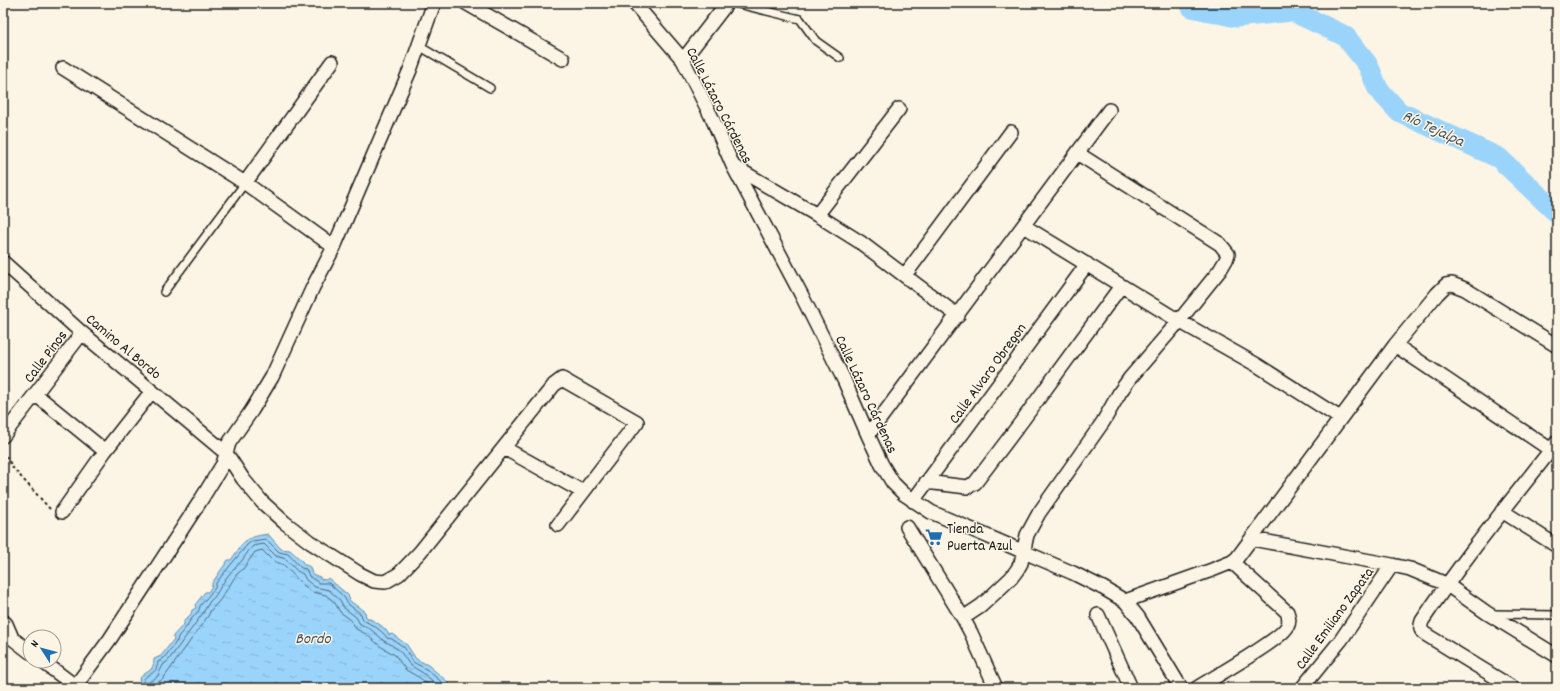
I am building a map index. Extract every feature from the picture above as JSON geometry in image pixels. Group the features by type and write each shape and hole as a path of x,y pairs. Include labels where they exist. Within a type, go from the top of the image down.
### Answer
{"street":[{"path":"52,669 74,687 114,633 188,521 223,464 229,443 252,410 272,377 313,287 334,247 410,70 434,3"},
{"path":"466,3 564,59"},
{"name":"Calle Lázaro Cárdenas","path":"634,3 682,60 713,120 733,166 805,301 844,380 882,465 893,483 913,501 931,512 1073,573 1104,588 1124,601 1138,617 1181,688"},
{"path":"682,60 727,3"},
{"path":"246,183 332,62"},
{"path":"63,68 246,183 334,247"},
{"path":"817,215 899,109"},
{"path":"868,435 958,316 1109,110"},
{"path":"905,275 1011,132"},
{"path":"963,618 981,606 1011,578 1021,563 1027,535 1039,513 1103,422 1120,392 1220,270 1228,254 1220,244 1077,153"},
{"path":"733,166 860,242 958,316"},
{"path":"1024,226 1179,321 1256,365 1340,418"},
{"name":"Camino Al Bordo","path":"3,262 82,333 226,453 243,479 262,502 284,522 310,542 360,574 374,581 385,582 399,574 420,552 554,386 562,379 637,422 583,492"},
{"name":"Calle Alvaro Obregon","path":"913,501 1086,264"},
{"path":"1124,601 1232,562 1237,558 1395,345 1446,285 1452,284 1465,289 1557,346"},
{"path":"926,482 967,487 975,483 1121,286"},
{"name":"Calle Pinos","path":"3,436 82,333"},
{"path":"1395,345 1554,446 1446,584 1422,621 1420,627 1422,632 1513,688"},
{"path":"62,512 105,451 152,391"},
{"path":"35,394 105,451"},
{"path":"504,448 583,492 558,525"},
{"path":"1502,511 1557,546"},
{"path":"907,527 963,618 996,688"},
{"path":"1252,539 1410,569 1446,584 1487,613 1557,656"},
{"path":"1197,688 1265,645 1287,627 1289,618 1287,612 1232,562"},
{"name":"Calle Emiliano Zapata","path":"1302,688 1341,640 1392,565"},
{"path":"1098,615 1131,688"},
{"path":"3,621 6,624 12,638 22,646"}],"lane":[{"path":"734,3 790,15 800,19 816,40 840,58"},
{"path":"419,46 490,88"},
{"path":"164,292 246,183"},
{"path":"1487,613 1557,615"}],"path":[{"path":"3,451 13,468 55,514 62,512"}],"water":[{"name":"Bordo","path":"268,534 281,549 290,550 302,561 304,565 310,567 312,574 320,577 320,579 326,580 328,578 348,595 350,601 365,612 366,617 382,626 389,635 392,634 407,645 416,659 428,665 454,688 134,688 140,682 139,679 153,667 154,659 161,656 174,639 173,636 184,624 184,621 191,614 192,610 196,608 195,605 205,592 208,592 212,586 212,583 228,560 231,560 245,541 254,537"}],"waterway":[{"name":"Río Tejalpa","path":"1190,3 1192,7 1236,17 1292,11 1345,36 1368,65 1378,89 1399,112 1499,158 1557,213"}],"place":[{"name":"Tienda Puerta Azul","path":"934,537"}]}
